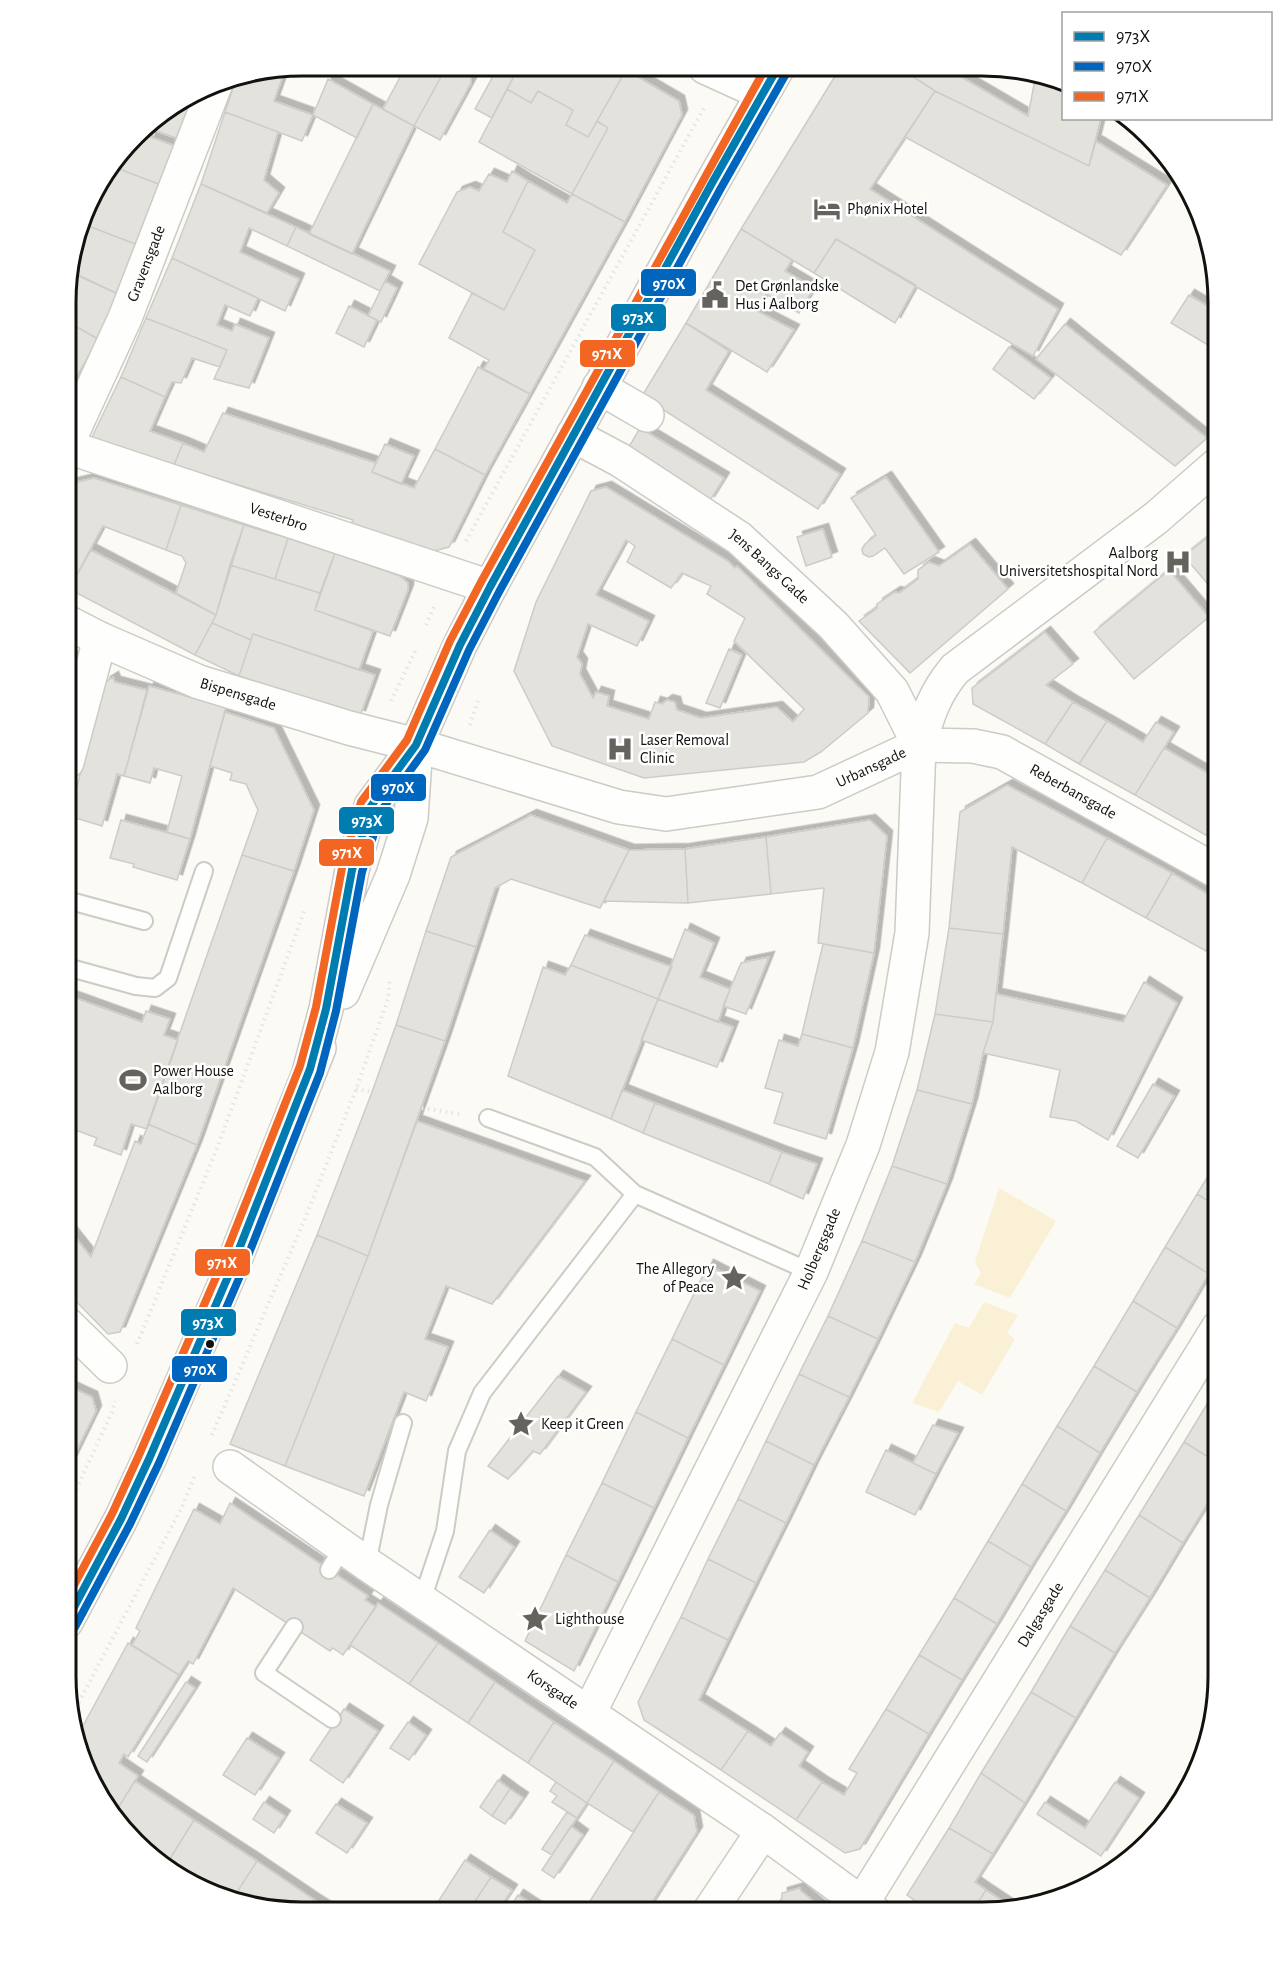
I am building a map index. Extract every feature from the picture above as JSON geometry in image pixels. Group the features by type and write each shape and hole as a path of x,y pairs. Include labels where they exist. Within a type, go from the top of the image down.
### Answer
{"street":[{"path":"76,1603 121,1519 154,1448 230,1272 310,1068 393,875 411,818 416,745 460,645 490,587 770,80 743,76"},
{"name":"Gravensgade","path":"76,425 125,318 211,96"},
{"path":"599,387 647,415"},
{"name":"Jens Bangs Gade","path":"573,435 620,460 739,538 833,625 891,691 919,745"},
{"name":"Vesterbro","path":"76,450 490,587"},
{"name":"Urbansgade","path":"416,745 619,807 666,814 818,792 919,745 928,714 942,685 955,669 1156,518 1208,473"},
{"name":"Bispensgade","path":"76,626 199,682 350,728 416,745"},
{"path":"76,728 100,639"},
{"name":"Reberbansgade","path":"919,745 973,746 1002,752 1208,866"},
{"name":"Holbergsgade","path":"589,1713 811,1272 862,1145 892,1052 912,933 919,745"},
{"path":"76,1332 120,1371"},
{"name":"Dalgasgade","path":"873,1902 1208,1345"},
{"name":"Korsgade","path":"230,1467 346,1560 422,1600 763,1831 861,1902"},
{"path":"716,1902 763,1831"}],"lane":[{"path":"76,969 136,986 155,988 168,978 204,871"},
{"path":"76,902 144,921"},
{"path":"488,1118 595,1157 635,1194 811,1272"},
{"path":"422,1600 445,1531 457,1451 482,1393 635,1194"},
{"path":"346,1560 379,1505 403,1423"},
{"path":"294,1627 264,1673 332,1719"}],"path":[{"path":"473,527 702,111 715,76"},
{"path":"76,1489 112,1412 120,1371 216,1151 307,905"},
{"path":"209,1443 304,1221 356,1089 388,999 391,972"},
{"path":"356,1089 372,1092"},
{"path":"422,1108 488,1118"},
{"path":"78,1704 182,1507 195,1475"}],"shaded area":[{"path":"999,1188 1056,1221 1010,1298 974,1284 981,1273 975,1262"},
{"path":"984,1302 1018,1315 1007,1333 1015,1339 982,1395 958,1381 939,1412 912,1403 955,1323 969,1328"}],"building":[{"path":"401,76 442,76 414,126 383,109"},
{"path":"442,76 471,77 471,83 440,140 414,126"},
{"path":"492,76 514,76 492,118 475,109"},
{"path":"514,76 623,76 588,137 566,125 573,110 538,91 531,103 507,89"},
{"path":"623,76 636,76 679,101 682,115 625,222 572,194 608,128 597,121"},
{"name":"Phønix Hotel","path":"835,76 912,76 935,91 870,189 1058,309 1033,356 836,239 814,273 741,229"},
{"path":"912,76 960,76 1028,116 1034,83 1062,92 1062,120 1100,120 1089,166 935,91"},
{"path":"282,77 274,101 313,115 302,141 225,112 233,88"},
{"path":"328,79 373,104 357,138 313,115"},
{"path":"507,89 531,103 538,91 573,110 566,125 588,137 597,121 608,128 572,194 479,142"},
{"path":"935,91 1089,166 1096,141 1167,185 1121,255 905,137"},
{"path":"373,104 414,126 352,254 309,234"},
{"path":"188,108 179,139 156,131"},
{"path":"225,112 278,132 264,180 279,193 267,213 201,184"},
{"path":"150,137 175,146 161,185 120,169"},
{"path":"120,169 161,185 138,245 90,227 100,203"},
{"path":"512,171 528,181 503,232 535,250 504,310 419,264 457,192 470,187 479,191 489,174 507,182"},
{"path":"528,181 567,203 572,194 625,222 530,394 484,369 489,360 449,338 472,293 504,310 535,250 503,232"},
{"path":"201,184 296,227 287,246 249,228 240,252 299,279 285,311 172,258"},
{"path":"90,227 138,245 118,294 78,275"},
{"path":"296,227 390,271 380,291 287,246"},
{"path":"741,229 792,260 785,271 814,288 799,313 766,294 757,311 794,330 767,372 686,323"},
{"path":"836,239 916,285 895,323 814,273"},
{"path":"172,258 258,298 250,316 225,305 217,325 232,331 235,324 269,338 249,388 214,379 227,350 146,318"},
{"path":"78,276 118,294 98,339 76,327"},
{"path":"385,281 397,288 381,322 368,316"},
{"path":"1189,295 1208,306 1208,345 1171,323"},
{"path":"349,306 377,320 364,347 336,333"},
{"path":"146,318 227,350 220,367 192,358 181,383 172,382 165,397 121,377"},
{"path":"686,323 729,351 706,390 840,474 818,509 642,396"},
{"path":"1065,324 1207,438 1175,466 1036,359"},
{"path":"76,327 98,339 76,378"},
{"path":"1009,347 1051,378 1034,399 993,369"},
{"path":"478,367 530,394 485,475 435,449"},
{"path":"121,377 165,397 150,431 183,443 171,473 91,439"},
{"path":"223,413 376,463 372,472 414,488 435,449 485,475 449,547 434,551 350,526 353,520 174,465 183,443 204,452"},
{"path":"640,428 724,478 709,502 626,452"},
{"path":"385,444 414,456 401,484 372,472"},
{"path":"886,477 939,552 904,574 885,548 873,556 863,554 862,549 865,544 876,535 851,498"},
{"path":"94,478 181,505 166,550 103,526 76,576 76,482"},
{"path":"606,487 728,561 735,568 737,566 869,697 868,713 821,752 804,762 644,778 552,746 514,671 536,602 591,491","holes":["626,540 635,546 627,562 671,588 682,573 711,586 707,594 745,618 734,641 804,709 793,722 777,707 701,718 677,710 675,702 667,700 662,704 655,702 649,719 607,706 609,696 596,692 593,698 580,674 582,664 577,657 588,624 637,646 649,621 596,595"]},
{"path":"181,505 244,525 216,615 176,593 186,563 182,556 166,550"},
{"path":"244,525 288,538 275,579 230,565"},
{"path":"823,529 832,557 806,566 797,537"},
{"path":"1208,537 1208,584 1184,556"},
{"path":"288,538 335,553 320,593 275,579"},
{"path":"970,544 1008,589 910,673 859,621 877,608 877,604 895,592 899,593 918,579 918,570 929,562 939,566"},
{"path":"91,550 216,615 195,655 76,593 76,577"},
{"path":"335,553 400,576 408,583 408,590 390,636 315,610"},
{"path":"230,565 320,593 315,610 373,631 359,670 253,634 251,640 212,623"},
{"path":"1169,570 1208,616 1134,679 1094,632"},
{"path":"212,623 251,640 239,676 195,655"},
{"path":"1045,632 1073,664 1046,685 1073,702 1045,744 973,704 972,688"},
{"path":"253,634 375,675 360,716 239,676"},
{"path":"729,649 742,655 720,708 706,703"},
{"path":"113,677 115,682 147,690 124,776 117,774 102,826 76,818 76,790 105,682"},
{"path":"149,686 226,707 190,839 167,832 182,776 154,768 150,783 124,776"},
{"path":"1073,702 1107,721 1079,764 1045,744"},
{"path":"225,712 274,728 314,810 294,871 242,855 258,810 246,784 230,780 232,773 210,766"},
{"path":"1107,721 1143,742 1156,722 1174,732 1135,795 1079,764"},
{"path":"1164,748 1208,773 1208,836 1135,795"},
{"path":"1007,785 1107,838 1082,883 1012,847 1003,934 949,928 960,812"},
{"path":"531,815 629,850 600,908 511,879 495,888 476,947 426,931 451,857"},
{"path":"121,820 190,839 177,880 110,858"},
{"path":"870,820 887,836 874,953 818,943 824,888 771,894 766,837"},
{"path":"766,837 771,894 688,903 685,849"},
{"path":"1107,838 1172,873 1146,918 1082,883"},
{"path":"685,849 688,903 604,901 629,850"},
{"path":"242,855 294,871 197,1145 148,1124"},
{"path":"1172,873 1208,894 1208,948 1206,951 1146,918"},
{"path":"949,928 1003,934 993,1022 935,1014"},
{"path":"685,929 714,943 700,977 730,989 718,1022 658,999"},
{"path":"426,931 476,947 445,1041 396,1025"},
{"path":"585,935 672,967 658,999 571,965"},
{"path":"823,944 874,953 853,1048 802,1034"},
{"path":"769,957 746,1014 723,1006 741,963"},
{"path":"571,965 658,999 611,1119 508,1076 543,967 565,975"},
{"path":"1144,982 1177,1003 1108,1140 1076,1121 1050,1117 1060,1070 983,1053 993,1022 996,994 1123,1022"},
{"path":"76,998 142,1022 146,1011 170,1019 164,1035 178,1040 147,1129 131,1124 121,1155 94,1145 97,1138 76,1130"},
{"path":"658,999 733,1027 717,1067 641,1040"},
{"path":"935,1014 993,1022 983,1053 972,1104 917,1090"},
{"path":"396,1025 445,1041 368,1256 317,1235"},
{"path":"802,1034 853,1048 826,1139 774,1123 783,1093 765,1088 779,1040 798,1046"},
{"path":"1153,1084 1174,1096 1138,1158 1117,1146"},
{"path":"622,1090 655,1103 643,1133 611,1119"},
{"path":"917,1090 972,1104 947,1184 892,1166"},
{"path":"655,1103 782,1152 769,1184 643,1133"},
{"path":"417,1121 585,1181 492,1304 446,1286 425,1339 448,1347 426,1401 404,1392 364,1496 285,1466 368,1256"},
{"path":"148,1124 197,1145 120,1332 108,1334 76,1301 76,1238 91,1257 135,1141 141,1144"},
{"path":"782,1152 817,1164 803,1199 769,1184"},
{"path":"892,1166 947,1184 915,1262 862,1241"},
{"path":"1208,1176 1208,1201 1197,1194"},
{"path":"1197,1194 1208,1201 1208,1273 1165,1247"},
{"path":"317,1235 368,1256 285,1466 230,1444"},
{"path":"862,1241 915,1262 878,1339 828,1316"},
{"path":"1165,1247 1208,1273 1177,1328 1133,1301"},
{"path":"708,1265 760,1291 724,1365 672,1339"},
{"path":"1133,1301 1177,1328 1137,1392 1094,1366"},
{"path":"828,1316 878,1339 849,1397 799,1374"},
{"path":"672,1339 724,1365 688,1438 636,1412"},
{"path":"1094,1366 1137,1392 1100,1453 1057,1426"},
{"path":"799,1374 849,1397 814,1465 766,1441"},
{"path":"558,1376 586,1392 540,1454 533,1451 508,1479 488,1466"},
{"path":"76,1390 92,1397 96,1411 76,1452"},
{"path":"1208,1402 1208,1457 1184,1442"},
{"path":"636,1412 688,1438 654,1508 602,1483"},
{"path":"933,1425 958,1433 936,1474 913,1463"},
{"path":"1057,1426 1100,1453 1066,1511 1022,1484"},
{"path":"766,1441 814,1465 786,1523 738,1499"},
{"path":"1184,1442 1208,1457 1208,1503 1183,1543 1139,1515"},
{"path":"886,1450 936,1474 915,1515 866,1492"},
{"path":"602,1483 654,1508 618,1582 566,1555"},
{"path":"1022,1484 1066,1511 1031,1567 988,1541"},
{"path":"738,1499 786,1523 756,1583 708,1559"},
{"path":"230,1503 368,1596 365,1600 376,1607 343,1655 333,1648 330,1651 233,1588 193,1664 188,1661 179,1675 132,1645 140,1631 136,1628 194,1509 220,1524"},
{"path":"1139,1515 1183,1543 1150,1598 1105,1570"},
{"path":"490,1530 514,1547 484,1593 459,1577"},
{"path":"988,1541 1031,1567 997,1624 954,1598"},
{"path":"566,1555 618,1582 574,1671 525,1641"},
{"path":"708,1559 756,1583 728,1640 681,1617"},
{"path":"1105,1570 1150,1598 1115,1653 1070,1626"},
{"path":"954,1598 997,1624 962,1680 919,1655"},
{"path":"378,1603 438,1643 409,1684 350,1645"},
{"path":"681,1617 728,1640 699,1700 748,1731 721,1770 644,1720 638,1702"},
{"path":"1070,1626 1115,1653 1076,1718 1031,1692"},
{"path":"128,1643 179,1675 128,1757 124,1754 119,1763 138,1776 118,1807 94,1763 82,1727"},
{"path":"438,1643 495,1682 468,1723 409,1684"},
{"path":"919,1655 962,1680 929,1734 886,1709"},
{"path":"186,1682 195,1688 147,1762 138,1756"},
{"path":"495,1682 554,1722 528,1763 468,1723"},
{"path":"1031,1692 1076,1718 1025,1803 981,1773"},
{"path":"344,1709 378,1731 343,1783 310,1760"},
{"path":"886,1709 929,1734 860,1849 845,1853 796,1820 822,1782 844,1795 857,1773 849,1769"},
{"path":"408,1722 426,1735 409,1760 390,1748"},
{"path":"554,1722 614,1761 587,1803 528,1763"},
{"path":"748,1731 771,1746 780,1733 808,1752 799,1766 822,1782 796,1820 721,1770"},
{"path":"247,1738 279,1758 255,1795 223,1775"},
{"path":"614,1761 659,1792 633,1832 587,1803"},
{"path":"981,1773 1025,1803 993,1854 949,1828"},
{"path":"498,1780 510,1789 492,1816 480,1807"},
{"path":"135,1781 194,1820 170,1859 143,1836 118,1807"},
{"path":"556,1782 587,1803 577,1818 552,1802 557,1796 550,1791"},
{"path":"1115,1782 1139,1798 1101,1856 1037,1814 1045,1802 1085,1828"},
{"path":"510,1789 523,1798 505,1824 492,1816"},
{"path":"659,1792 694,1815 697,1832 652,1902 589,1902"},
{"path":"264,1802 285,1816 274,1833 253,1819"},
{"path":"336,1804 367,1823 347,1853 316,1833"},
{"path":"567,1812 577,1818 552,1855 542,1849"},
{"path":"194,1820 257,1861 237,1892 203,1879 170,1859"},
{"path":"571,1826 583,1835 554,1878 542,1870"},
{"path":"949,1828 993,1854 975,1882 986,1890 978,1902 917,1902 907,1895"},
{"path":"465,1860 491,1877 475,1902 438,1902"},
{"path":"257,1861 316,1901 273,1901 237,1892"},
{"path":"491,1877 512,1890 504,1902 475,1902"},
{"path":"800,1888 814,1902 779,1902 782,1893"},
{"path":"986,1890 1004,1901 996,1902 978,1902"},
{"path":"518,1895 529,1902 513,1902"}],"transit line":[{"name":"971X","path":"76,1581 112,1514 139,1455 220,1268 300,1066 316,1007 342,868 361,802 407,740 450,641 481,582 761,76"},
{"name":"973X","path":"76,1603 121,1519 149,1459 230,1272 310,1069 326,1009 352,870 371,806 416,745 460,645 490,587 773,76"},
{"name":"970X","path":"76,1625 130,1524 159,1463 240,1276 320,1073 336,1011 362,872 381,811 425,750 469,650 499,592 785,76"}],"place":[{"name":"Phønix Hotel","path":"827,209"},
{"name":"Det Grønlandske Hus i Aalborg","path":"715,295"},
{"name":"Aalborg Universitetshospital Nord","path":"1178,562"},
{"name":"Laser Removal Clinic","path":"620,749"},
{"name":"Power House Aalborg","path":"133,1080"},
{"name":"The Allegory of Peace","path":"734,1278"},
{"name":"Keep it Green","path":"521,1424"},
{"name":"Lighthouse","path":"535,1619"}]}
